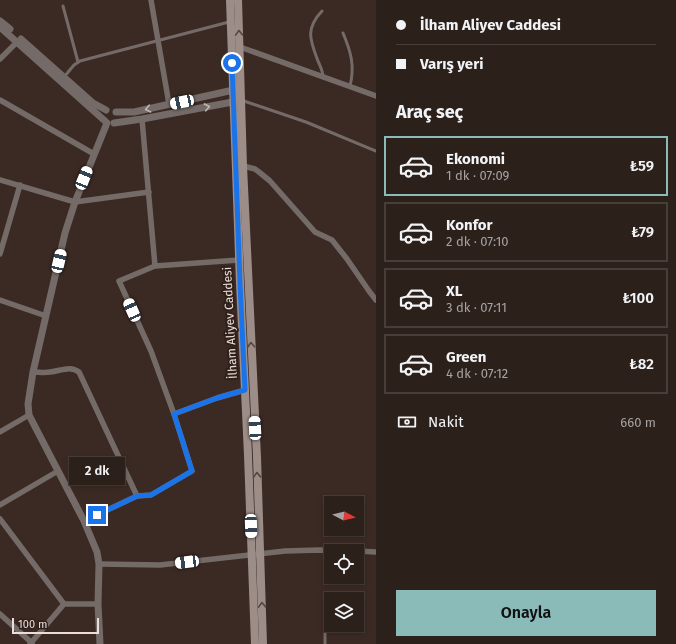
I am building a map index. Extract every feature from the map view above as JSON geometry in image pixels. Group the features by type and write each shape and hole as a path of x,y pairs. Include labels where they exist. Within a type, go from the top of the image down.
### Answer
{"main road":[{"name":"İlham Aliyev Caddesi","path":"230,0 237,90"},
{"name":"İlham Aliyev Caddesi","path":"238,0 240,48 237,90 239,260 245,390 263,644"},
{"name":"İlham Aliyev Caddesi","path":"237,101 243,166 257,457 255,644"}],"street":[{"path":"151,0 169,104"},
{"path":"0,20 93,103 106,110 110,109 116,112 134,112 237,90"},
{"path":"0,27 108,122 142,119 237,101"},
{"path":"0,59 17,42"},
{"path":"240,48 376,96"},
{"path":"0,100 94,154"},
{"path":"106,110 103,117 108,122"},
{"path":"108,122 116,121 116,112"},
{"path":"142,119 155,266"},
{"path":"100,644 98,604 99,564 97,552 84,521 29,415 28,404 33,372 65,233 74,202 108,122"},
{"path":"243,166 255,169 259,172 274,186 315,232 332,240 376,300"},
{"path":"0,180 74,202 149,192"},
{"path":"0,254 20,186"},
{"path":"84,521 137,496 151,495 192,471 174,414 151,352 119,282 155,266 239,260"},
{"path":"0,300 46,316"},
{"path":"33,372 45,373 70,368 76,369 79,372 137,496"},
{"path":"174,414 217,398 245,390"},
{"path":"0,432 29,415"},
{"path":"0,504 58,471"},
{"path":"0,519 64,604"},
{"path":"99,564 160,565 256,554 302,550 324,550"},
{"path":"364,551 376,552"},
{"path":"0,614 31,643 64,604 98,604"}],"lane":[{"path":"63,6 78,62"},
{"path":"322,11 314,20 310,33 313,48 323,77"},
{"path":"64,77 78,62 231,22"},
{"path":"343,33 351,52 352,72 350,86"},
{"path":"237,101 306,122 376,151"},
{"path":"325,632 325,644"}],"route":[{"path":"97,515 137,496 151,495 192,471 174,414 217,398 245,390 232,63"}]}
